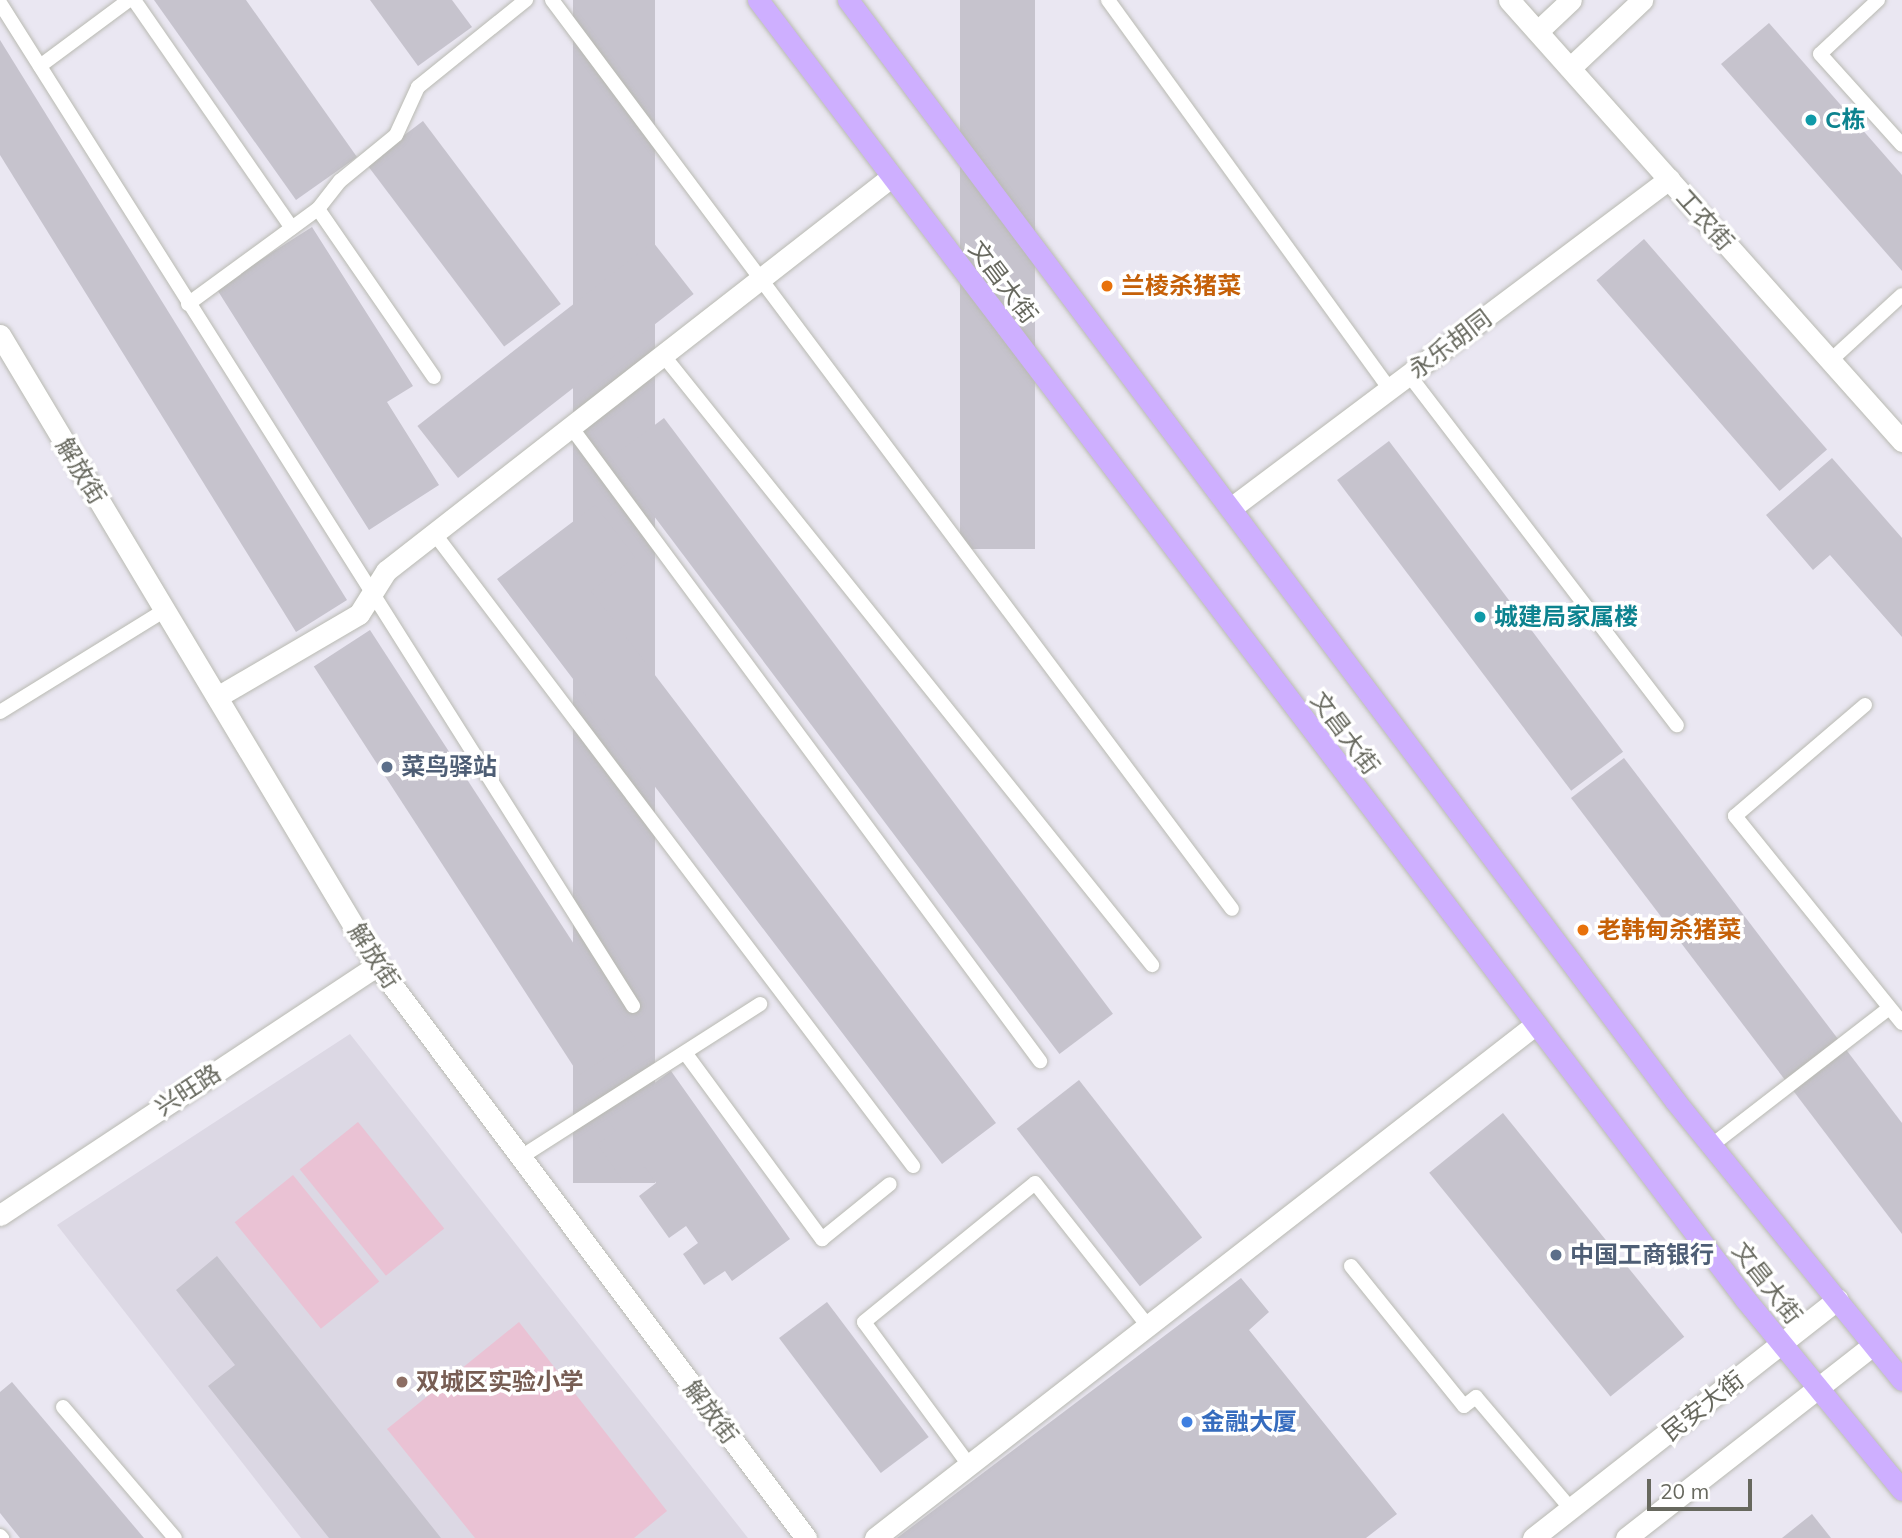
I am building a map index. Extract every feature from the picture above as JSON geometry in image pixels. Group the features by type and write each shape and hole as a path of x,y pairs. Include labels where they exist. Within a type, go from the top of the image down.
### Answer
{"main road":[{"name":"文昌大街","path":"758,0 1781,1345 1902,1490"},
{"name":"文昌大街","path":"848,0 1712,1144 1902,1380"}],"street":[{"name":"工农街","path":"1509,0 1902,441"},
{"path":"1538,31 1571,0"},
{"path":"1571,67 1642,0"},
{"path":"217,697 359,614 386,571 891,177"},
{"name":"永乐胡同","path":"1231,508 1669,180"},
{"name":"解放街","path":"0,335 377,965 806,1538"},
{"name":"兴旺路","path":"0,1214 377,965"},
{"path":"875,1538 1536,1024"},
{"name":"民安大街","path":"1533,1538 1838,1299"},
{"path":"1626,1538 1873,1345"}],"lane":[{"path":"40,66 132,0 292,228"},
{"path":"188,304 318,209 340,181 396,135 418,87 526,0"},
{"path":"552,0 1232,909"},
{"path":"1108,0 1390,389"},
{"path":"1878,0 1820,54 1902,145"},
{"path":"0,3 370,595 633,1006"},
{"path":"318,209 434,377"},
{"path":"1830,360 1902,295"},
{"path":"663,355 1152,965"},
{"path":"1409,375 1677,725"},
{"path":"571,427 1040,1061"},
{"path":"434,533 914,1166"},
{"path":"0,712 165,610"},
{"path":"1865,705 1735,816 1902,1023"},
{"path":"521,1157 686,1054 760,1004"},
{"path":"1712,1144 1889,1007"},
{"path":"686,1054 822,1239 890,1184"},
{"path":"969,1465 864,1322 1035,1183 1148,1326"},
{"path":"1351,1266 1464,1406 1476,1396 1571,1509"},
{"path":"63,1407 175,1538"}],"shaded area":[{"name":"双城区实验小学","path":"350,1034 748,1538 301,1538 57,1225"},
{"path":"358,1122 444,1228 386,1276 300,1169"},
{"path":"293,1175 379,1281 321,1329 235,1222"},
{"path":"519,1322 667,1511 634,1538 475,1538 387,1429"}],"building":[{"path":"154,0 246,0 357,157 296,200"},
{"path":"370,0 452,0 472,27 418,66"},
{"path":"573,0 655,0 655,1183 573,1183"},
{"path":"960,0 1035,0 1035,549 960,549"},
{"name":"C栋","path":"1769,23 1902,175 1902,271 1721,64"},
{"path":"0,40 347,600 296,632 0,155"},
{"path":"423,121 561,304 504,347 366,164"},
{"path":"312,227 413,386 387,402 439,485 369,530 216,288"},
{"path":"1644,239 1827,450 1779,491 1596,280"},
{"path":"653,242 694,294 458,478 417,426"},
{"path":"664,418 1113,1014 1059,1054 610,458"},
{"name":"城建局家属楼","path":"1389,441 1623,752 1571,791 1337,480"},
{"path":"1832,458 1902,538 1902,637 1830,555 1813,570 1766,515"},
{"path":"595,505 635,557 591,591 996,1123 942,1164 497,579"},
{"path":"370,630 635,1038 579,1075 314,666"},
{"path":"1624,758 1902,1123 1902,1234 1571,798"},
{"path":"671,1071 790,1239 732,1281 725,1271 704,1285 683,1254 698,1243 686,1226 669,1238 639,1196 656,1183 645,1167 624,1182 597,1144 616,1131 606,1118"},
{"path":"1079,1080 1202,1238 1140,1286 1017,1129"},
{"name":"中国工商银行","path":"1503,1113 1684,1337 1610,1397 1429,1173"},
{"path":"217,1256 441,1538 329,1538 208,1386 235,1365 176,1290"},
{"name":"金融大厦","path":"1241,1278 1269,1312 1249,1330 1397,1514 1366,1538 897,1538"},
{"path":"827,1302 929,1437 881,1473 779,1338"},
{"path":"12,1382 144,1538 20,1538 0,1513 0,1392"},
{"path":"1812,1514 1831,1538 1782,1538"}],"place":[{"name":"C栋","path":"1811,120"},
{"name":"兰棱杀猪菜","path":"1107,286"},
{"name":"城建局家属楼","path":"1480,617"},
{"name":"菜鸟驿站","path":"387,767"},
{"name":"老韩甸杀猪菜","path":"1583,930"},
{"name":"中国工商银行","path":"1556,1255"},
{"name":"双城区实验小学","path":"402,1382"},
{"name":"金融大厦","path":"1187,1422"}]}
